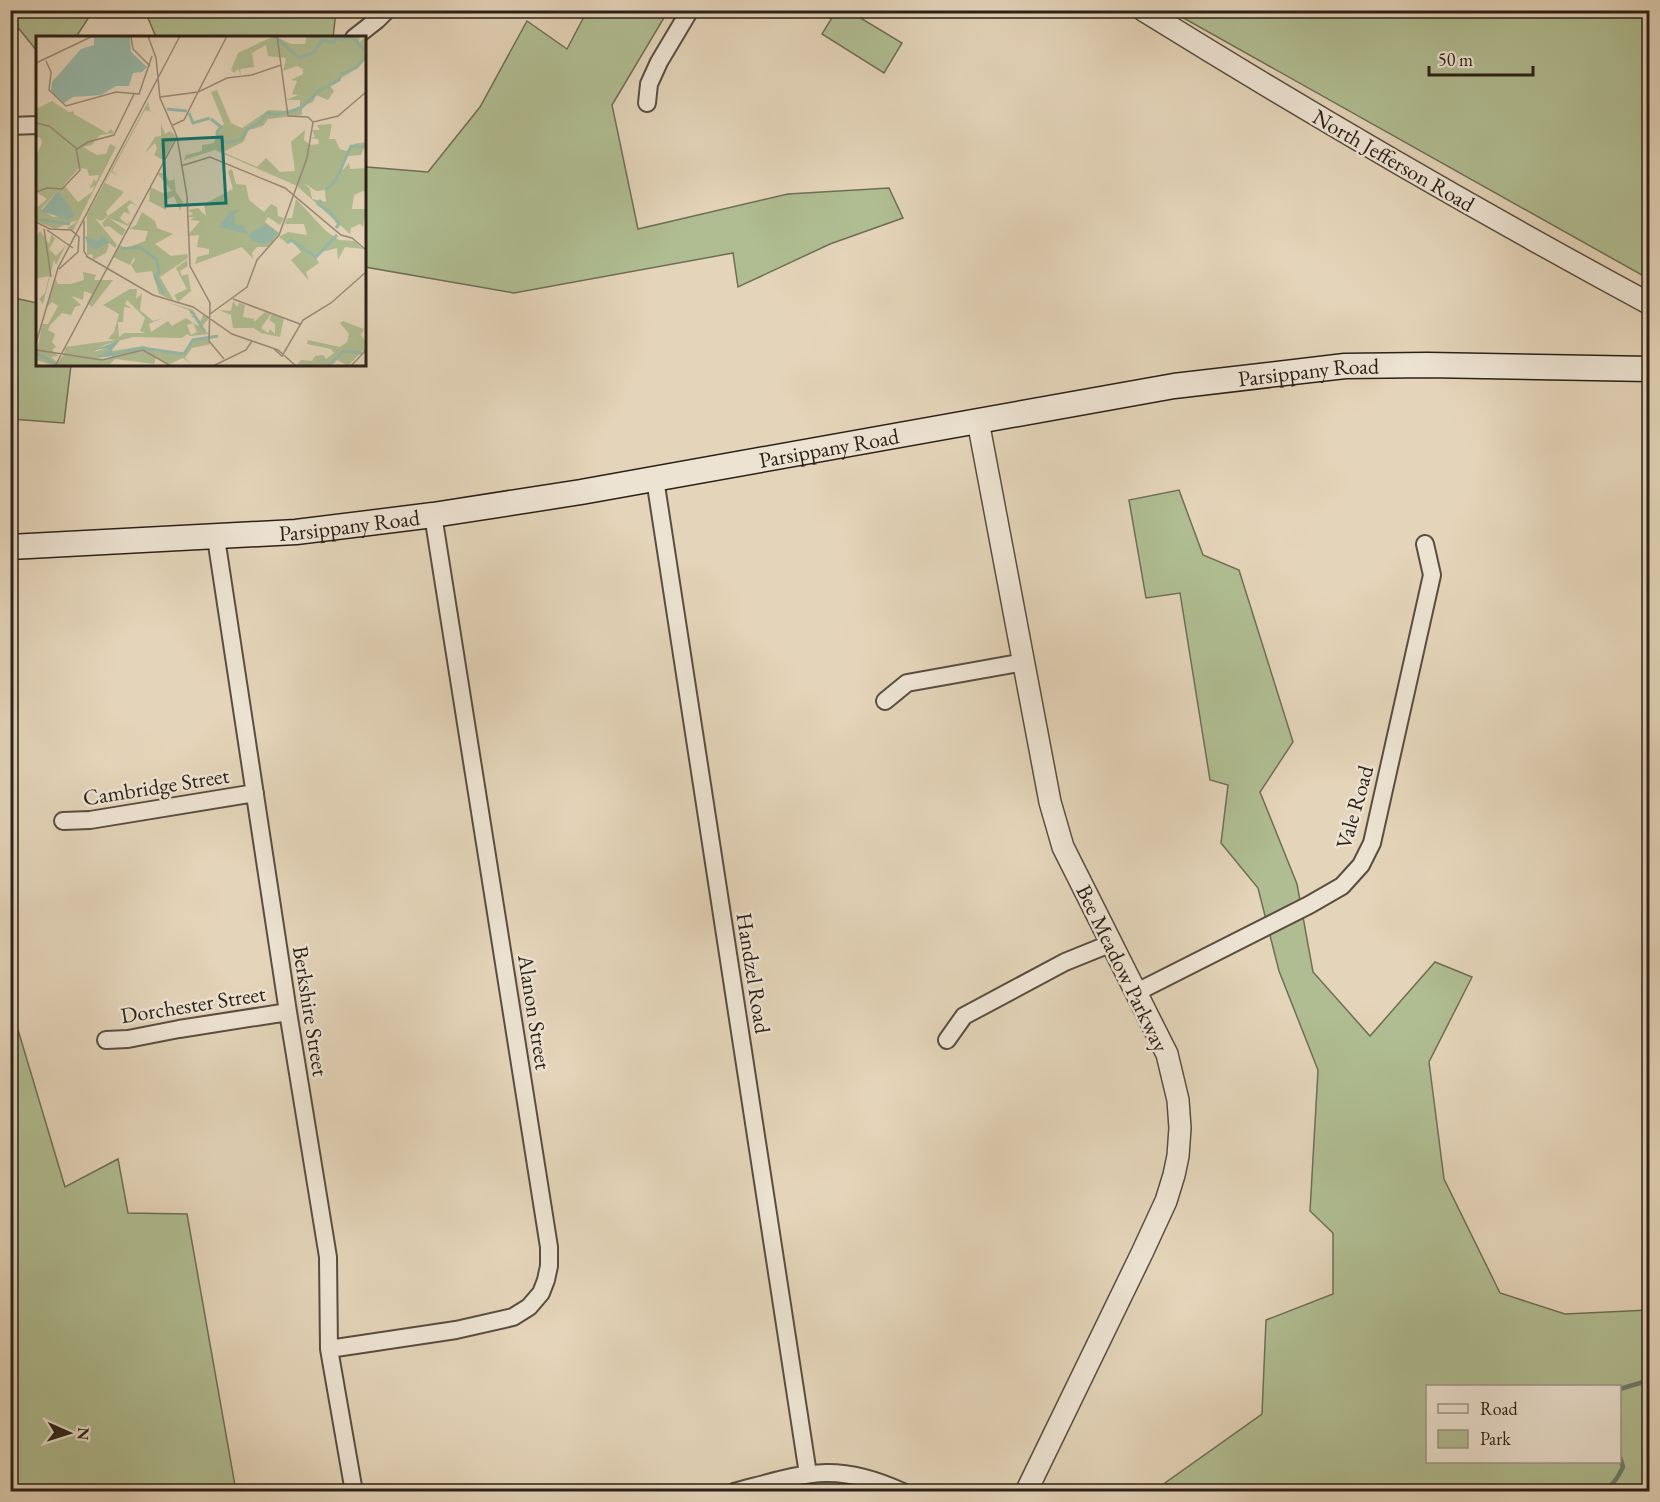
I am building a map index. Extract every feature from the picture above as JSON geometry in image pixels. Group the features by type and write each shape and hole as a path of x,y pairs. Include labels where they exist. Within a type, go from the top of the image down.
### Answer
{"main road":[{"name":"Parsippany Road","path":"10,548 296,532 433,515 581,492 1174,386 1345,366 1427,365 1650,369"}],"street":[{"path":"357,36 387,10"},
{"path":"647,103 649,84 659,62 690,10"},
{"name":"North Jefferson Road","path":"1143,10 1226,62 1445,190 1650,304"},
{"path":"10,126 36,125"},
{"name":"Bee Meadow Parkway","path":"978,421 1050,802 1064,847 1167,1054 1178,1100 1180,1128 1176,1166 1166,1201 1026,1491"},
{"name":"Handzel Road","path":"655,478 808,1474"},
{"name":"Alanon Street","path":"329,1349 456,1330 513,1317 529,1307 541,1293 549,1266 547,1235 433,515"},
{"name":"Berkshire Street","path":"216,538 288,1012 328,1257 329,1349 354,1491"},
{"name":"Vale Road","path":"1137,992 1310,905 1342,886 1361,865 1372,843 1432,575 1425,544"},
{"path":"885,701 907,683 1024,662"},
{"name":"Cambridge Street","path":"63,821 90,820 255,793"},
{"path":"946,1040 964,1016 1065,962 1112,943"},
{"name":"Dorchester Street","path":"106,1040 128,1039 288,1012"},
{"path":"734,1491 824,1472 853,1474 903,1491"}],"green space":[{"path":"11,10 93,11 77,36 36,36 36,50 11,19"},
{"path":"145,11 336,11 333,36 156,36"},
{"path":"587,11 668,11 612,105 638,229 788,194 889,188 903,218 830,244 738,287 733,253 514,293 366,267 366,165 367,167 428,172 480,107 527,21 567,49"},
{"path":"836,11 849,11 902,43 884,73 822,34"},
{"path":"1171,11 1649,11 1649,279"},
{"path":"10,297 36,303 36,366 71,366 64,423 11,419"},
{"path":"1179,490 1203,555 1239,570 1293,742 1260,792 1297,884 1313,972 1370,1036 1435,962 1472,977 1429,1062 1444,1179 1500,1293 1565,1314 1649,1310 1649,1491 1171,1492 1165,1483 1262,1414 1266,1320 1333,1294 1333,1233 1310,1211 1318,1070 1279,971 1258,888 1221,843 1228,785 1210,780 1180,593 1146,598 1129,500"},
{"path":"10,1003 65,1187 118,1159 128,1213 187,1214 236,1491 11,1491"}],"waterway":[{"path":"1621,1389 1650,1380"},
{"path":"1591,1492 1607,1487 1617,1479 1623,1467 1621,1460"}]}
